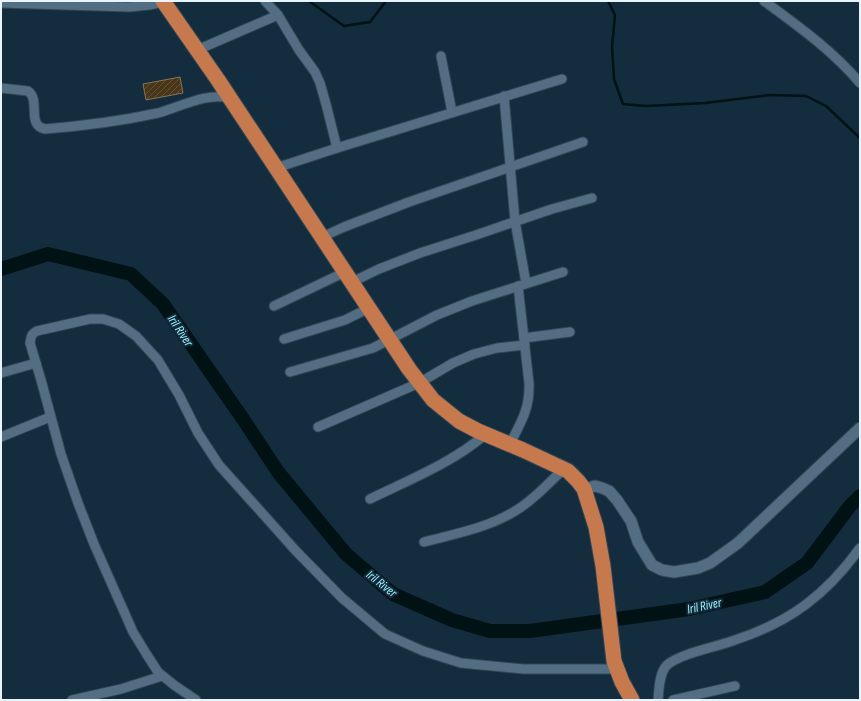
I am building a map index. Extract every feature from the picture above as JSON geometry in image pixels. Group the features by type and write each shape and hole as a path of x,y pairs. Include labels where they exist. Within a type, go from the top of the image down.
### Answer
{"highway":[{"path":"163,1 230,98 419,383 433,400 442,409 459,421 564,469 573,475 584,489 596,527 616,665 622,682 632,700"}],"street":[{"path":"1,3 129,7 149,5 163,1"},
{"path":"265,1 278,15 299,50 315,72 320,83 337,148"},
{"path":"764,1 838,58 860,83"},
{"path":"197,50 278,15"},
{"path":"442,56 452,112"},
{"path":"276,168 562,79"},
{"path":"1,88 28,91 31,93 34,100 35,122 40,128 45,129 111,121 158,113 208,98 222,96 230,98"},
{"path":"504,96 522,284 524,341 530,398 526,412 510,444"},
{"path":"322,237 409,202 583,142"},
{"path":"274,306 348,277 379,269 420,253 476,236 515,221 592,198"},
{"path":"290,372 373,348 437,315 472,300 563,272"},
{"path":"284,339 344,320 369,308"},
{"path":"196,700 162,676 133,632 97,550 78,503 61,454 30,343 33,333 46,328 90,319 103,319 119,324 136,336 158,360 179,395 198,433 219,465 296,551 342,598 385,634 423,651 461,663 523,669 616,665"},
{"path":"318,427 419,383 453,363 474,354 524,341 570,332"},
{"path":"1,373 36,363"},
{"path":"1,437 50,418"},
{"path":"584,489 595,486 609,491 631,521 638,542 652,565 662,570 674,572 698,568 721,556 738,542 860,428"},
{"path":"370,499 452,458 468,449 486,434"},
{"path":"424,542 480,527 505,517 529,501 564,469"},
{"path":"658,700 663,672 666,666 690,654 736,640 777,624 796,612 833,582 860,548"},
{"path":"72,700 121,689 162,676"},
{"path":"673,700 735,686"}],"building":[{"path":"180,77 183,93 146,100 143,84"}],"waterway":[{"path":"309,1 344,26 370,22 386,1"},
{"path":"608,1 615,15 612,47 614,79 623,104 646,106 705,103 770,95 806,96 826,106 860,138"},
{"name":"Iril River","path":"1,269 48,254 131,274 163,304 278,472 346,554 393,594 452,620 490,631 530,631 689,609 765,592 807,563 850,506 860,496"}]}
